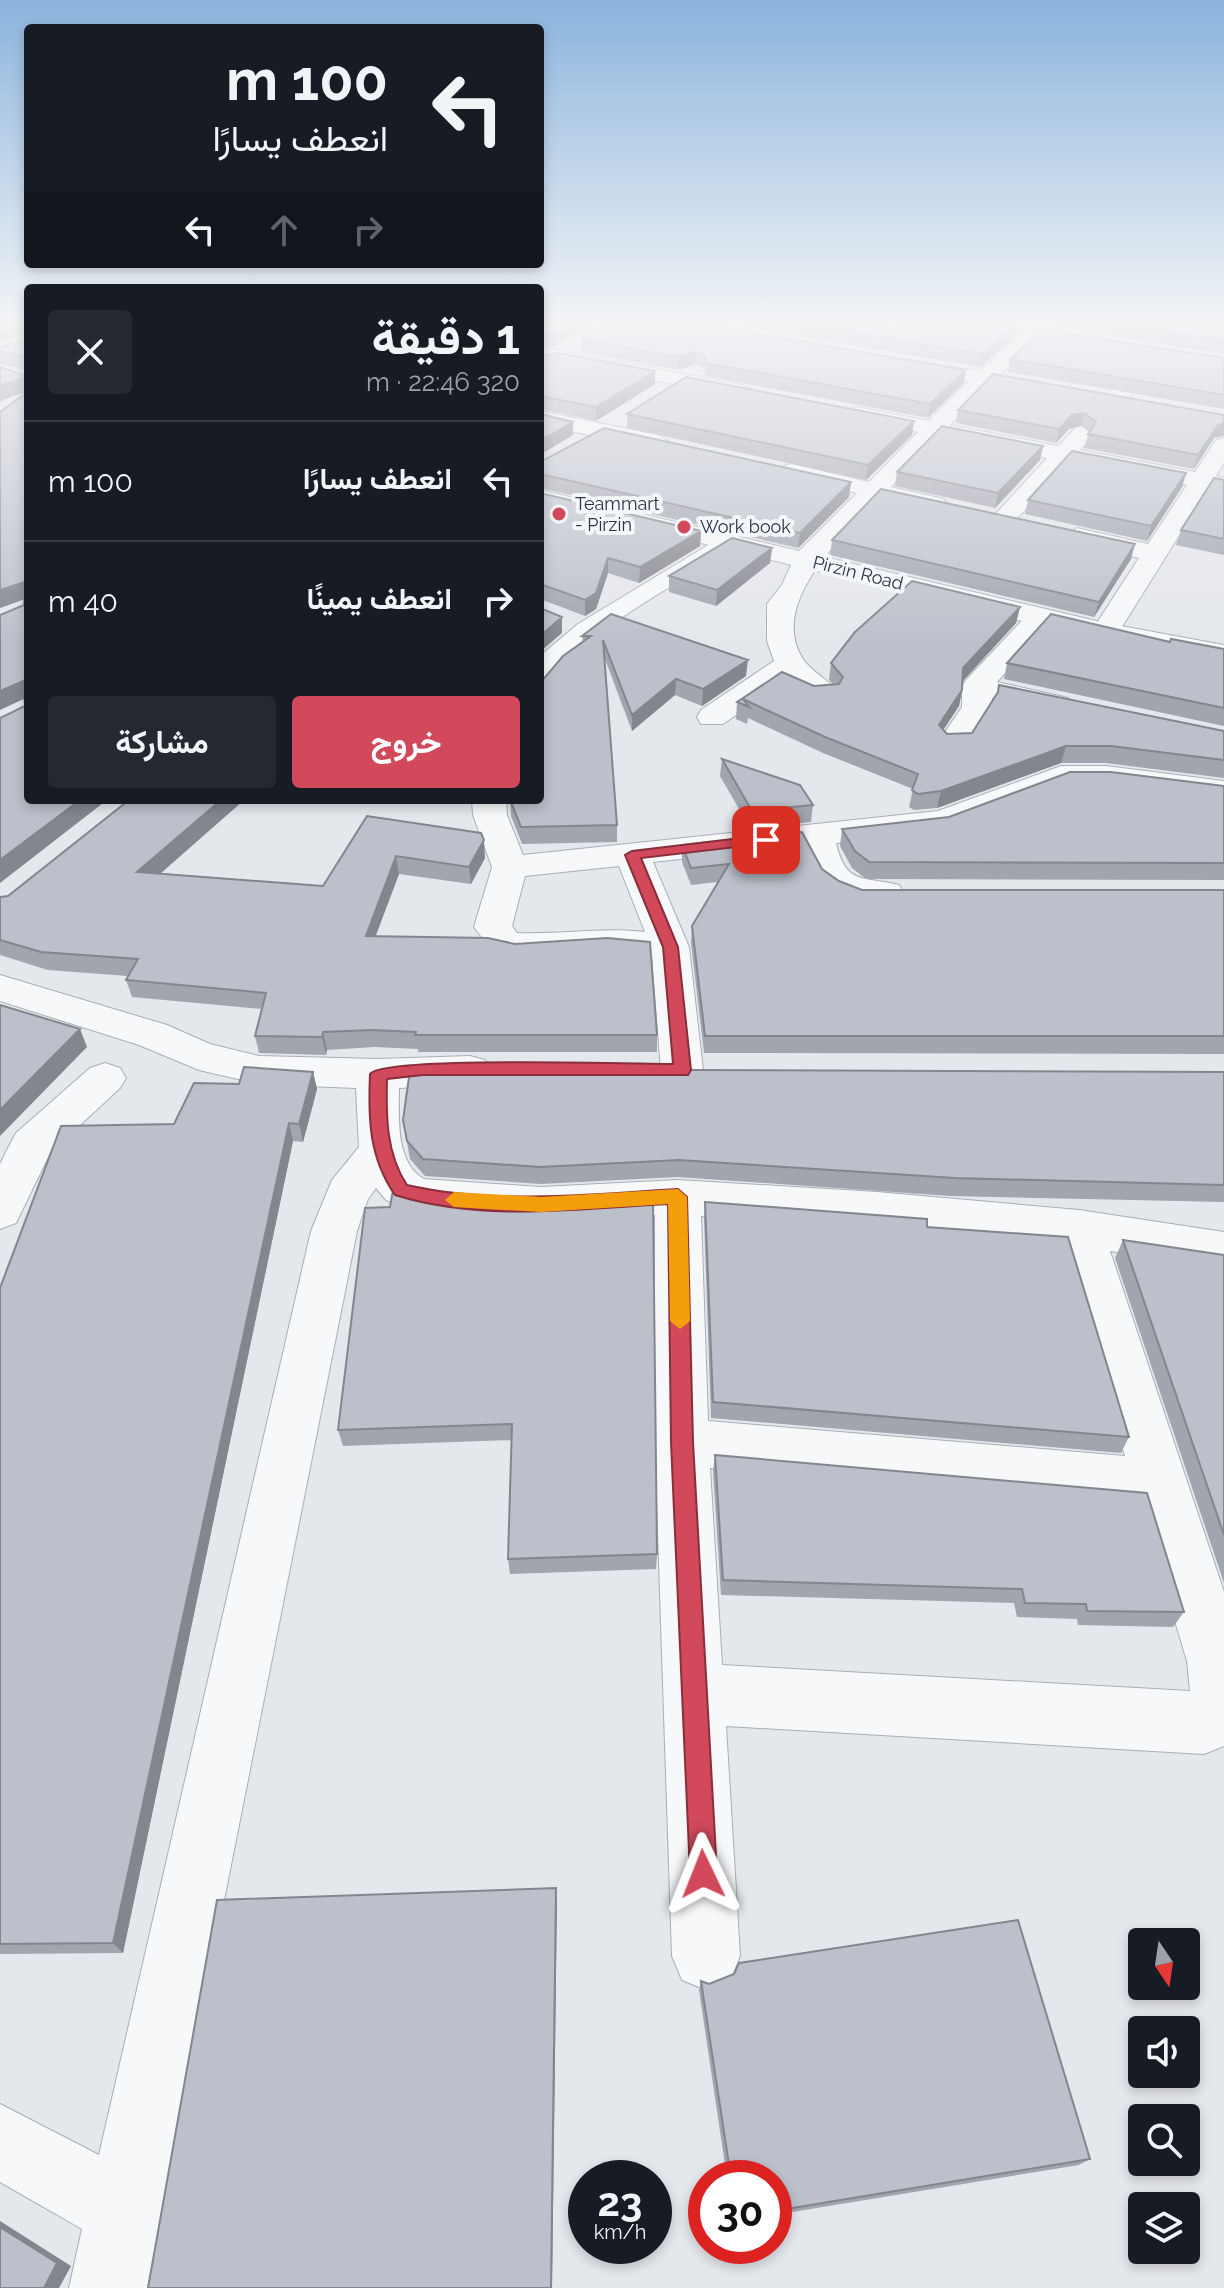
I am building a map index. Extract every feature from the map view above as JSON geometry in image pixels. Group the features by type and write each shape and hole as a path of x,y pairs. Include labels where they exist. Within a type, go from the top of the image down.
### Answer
{"street":[{"path":"577,445 598,432"},
{"path":"609,432 678,447"},
{"path":"823,693 790,664 781,641 781,604 795,587 805,560 931,432"},
{"path":"948,432 1212,483"},
{"path":"1002,520 1083,432"},
{"path":"1105,632 1152,553 1212,483 1224,445"},
{"path":"770,467 1152,553"},
{"name":"Pirzin Road","path":"544,498 1105,632 1224,654"},
{"path":"544,668 588,630 726,542"},
{"path":"955,741 977,707 977,686 1041,617"},
{"path":"560,620 588,630"},
{"path":"712,717 790,664"},
{"path":"977,686 1083,710"},
{"path":"510,867 944,821 1061,776 1106,776 1224,791"},
{"path":"489,804 490,815 510,867 493,927 506,944 549,946 610,940 670,947"},
{"path":"817,836 821,862 838,884 859,893 922,893"},
{"path":"632,855 670,947 682,1070"},
{"path":"0,988 153,1035 199,1056 259,1070 378,1074 423,1069 506,1070"},
{"path":"378,1074 377,1122 383,1149 401,1190 416,1196 541,1204 678,1197 1079,1228 1224,1251"},
{"path":"0,1211 32,1144 105,1078"},
{"path":"108,2288 334,1231 348,1192 383,1149"},
{"path":"678,1197 682,1442 706,1956"},
{"path":"695,1694 1204,1723 1217,1718 1222,1708 1217,1661 1079,1228"},
{"path":"682,1442 1160,1483"},
{"path":"0,2141 123,2210"}],"building":[{"path":"0,432 24,432 24,582 0,590"},
{"path":"544,432 556,432 544,439"},
{"path":"597,432 621,432 851,482 800,533 544,475 544,460"},
{"path":"711,432 903,432 868,465"},
{"path":"936,432 971,432 1043,446 998,493 897,472"},
{"path":"1089,432 1213,432 1198,455 1088,434"},
{"path":"1072,451 1186,473 1151,526 1028,500"},
{"path":"1214,478 1224,480 1224,539 1181,530"},
{"path":"881,489 1135,544 1099,602 832,540"},
{"path":"544,494 701,531 640,567 608,558 596,593 585,600 544,585"},
{"path":"732,538 772,548 717,590 669,576"},
{"path":"912,581 1020,607 963,668 962,690 939,725 947,734 972,733 998,692 999,685 1224,731 1224,760 1111,746 1066,746 941,791 918,794 912,790 918,774 825,737 743,699 749,707 737,702 782,672 814,686 839,684 843,677 831,663 855,632"},
{"path":"24,605 24,694 23,681 0,691 0,615"},
{"path":"544,610 562,617 544,633"},
{"path":"611,614 748,660 703,689 676,679 632,715 603,640 617,825 521,827 512,804 544,804 544,678 563,656 591,636 582,636"},
{"path":"1051,614 1170,642 1171,639 1224,649 1224,708 1007,663"},
{"path":"24,706 24,804 75,804 0,860 0,718"},
{"path":"722,759 800,785 813,805 752,811"},
{"path":"1070,772 1111,772 1224,786 1224,863 869,862 855,851 842,829 949,817"},
{"path":"124,804 216,804 137,872 323,886 367,816 481,833 484,840 469,867 396,856 366,936 488,938 515,944 607,938 650,942 657,1035 415,1035 416,1032 371,1030 323,1032 322,1037 255,1036 266,993 126,980 138,959 41,952 0,940 0,897 8,896"},
{"path":"802,832 822,869 839,881 862,890 1224,890 1224,1036 705,1036 692,926 729,864 691,868 682,845"},
{"path":"0,1005 80,1029 0,1110"},
{"path":"244,1067 313,1072 299,1124 289,1123 113,1943 0,1944 0,1288 61,1126 174,1124 194,1083 239,1084"},
{"path":"410,1070 1224,1072 1224,1185 955,1178 679,1160 540,1167 423,1159 407,1141 403,1120"},
{"path":"393,1190 413,1199 540,1207 653,1201 657,1554 508,1559 512,1424 338,1430 365,1208 390,1207"},
{"path":"705,1202 927,1219 927,1227 1068,1237 1129,1437 713,1402"},
{"path":"1123,1240 1224,1255 1224,1535"},
{"path":"715,1455 1147,1493 1184,1612 1087,1611 1086,1604 1025,1603 1022,1589 723,1580"},
{"path":"556,1888 551,2288 148,2288 217,1900"},
{"path":"1018,1920 1090,2159 792,2208 792,2160 728,2160 701,1981 709,1984 734,1974 739,1963"},
{"path":"0,2227 57,2263 44,2288 0,2288"}],"slow traffic":[{"path":"454,1200 541,1204 678,1197 680,1321"}],"place":[{"name":"Teammart - Pirzin","path":"559,514"},
{"name":"Work book","path":"684,527"}],"route":[{"path":"703,1874 682,1442 678,1197 541,1204 436,1199 401,1190 389,1172 377,1122 378,1074 423,1069 682,1070 670,947 632,855 716,843 766,840"}]}
